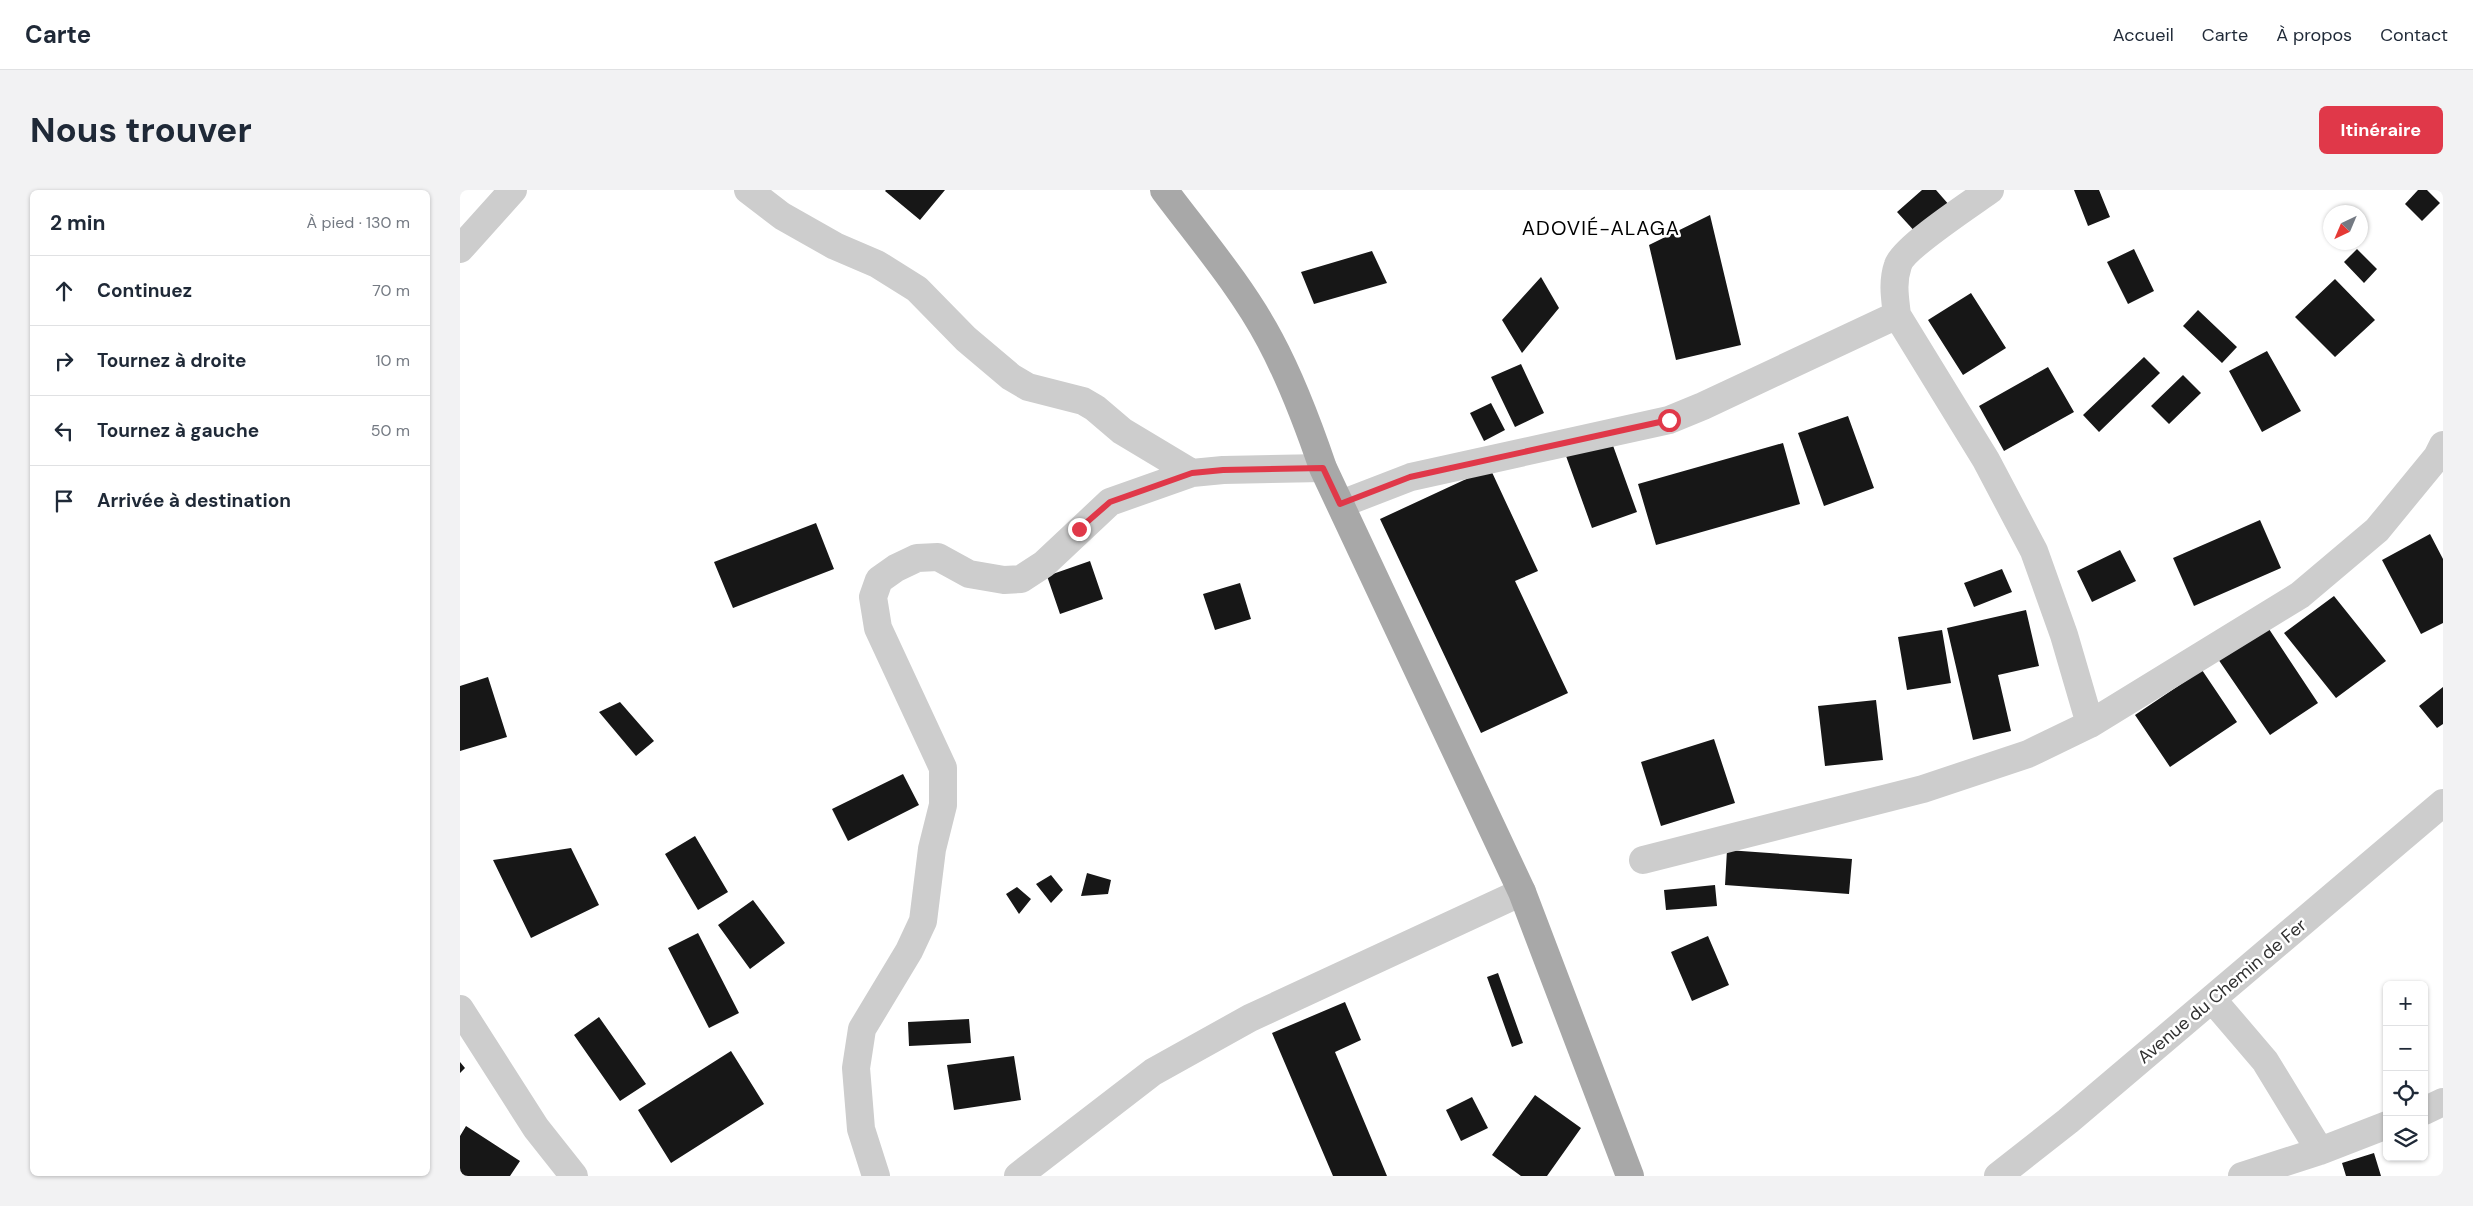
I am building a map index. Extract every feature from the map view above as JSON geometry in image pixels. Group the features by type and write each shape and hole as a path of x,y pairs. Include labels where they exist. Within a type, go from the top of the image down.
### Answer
{"main road":[{"path":"1164,190 1231,280 1270,339 1308,422 1323,468 1522,892 1630,1176"}],"street":[{"path":"460,249 514,190"},
{"path":"748,190 782,216 835,246 877,264 917,289 966,339 1011,377 1028,387 1077,400 1095,408 1122,431 1192,473"},
{"path":"1990,190 1910,249 1898,263 1893,288 1896,315 1986,460 2034,550 2064,635 2090,724"},
{"path":"1340,504 1410,477 1669,420 1703,406 1896,315"},
{"path":"1643,860 1923,789 2028,754 2090,724 2300,595 2377,530 2437,457 2443,445"},
{"path":"876,1176 861,1129 856,1068 862,1029 909,951 923,921 932,849 944,804 943,768 878,628 873,597 879,580 896,568 917,558 938,557 969,574 1004,580 1021,579 1044,564 1110,502 1192,473 1223,470 1323,468"},
{"name":"Avenue du Chemin de Fer","path":"1998,1176 2068,1121 2443,803"},
{"path":"1018,1176 1153,1072 1250,1018 1522,892"},
{"path":"2212,998 2265,1061 2320,1151"},
{"path":"460,1009 536,1128 574,1176"},
{"path":"2428,1108 2443,1102"},
{"path":"2242,1176 2320,1151 2383,1127"}],"building":[{"path":"886,190 945,190 920,220"},
{"path":"1922,190 1936,190 1950,206 1918,235 1897,212"},
{"path":"2074,190 2099,190 2110,217 2088,226"},
{"path":"2418,190 2427,190 2440,203 2422,221 2405,204"},
{"path":"1710,215 1741,345 1676,360 1649,245"},
{"path":"2134,249 2154,291 2128,304 2107,262"},
{"path":"2358,250 2377,269 2364,283 2344,262"},
{"path":"1372,251 1387,283 1314,304 1301,272"},
{"path":"1541,277 1559,308 1522,353 1502,320"},
{"path":"2335,279 2375,320 2335,357 2295,317"},
{"path":"1971,293 2006,348 1963,375 1928,320"},
{"path":"2198,310 2237,347 2222,363 2183,326"},
{"path":"2267,351 2301,411 2262,432 2229,371"},
{"path":"2144,357 2160,373 2099,432 2083,415"},
{"path":"1521,364 1544,413 1515,427 1491,377"},
{"path":"2048,367 2074,412 2004,451 1979,406"},
{"path":"2183,375 2201,393 2169,424 2151,406"},
{"path":"1491,403 1505,430 1484,441 1470,413"},
{"path":"1848,416 1874,488 1824,506 1798,433"},
{"path":"1611,440 1637,512 1592,528 1566,456"},
{"path":"1783,443 1800,504 1656,545 1638,484"},
{"path":"1490,468 1538,571 1515,581 1568,693 1481,733 1380,519"},
{"path":"2260,520 2281,568 2194,606 2173,558"},
{"path":"816,523 834,569 733,608 714,562"},
{"path":"2430,534 2443,559 2443,623 2421,634 2382,560"},
{"path":"2120,550 2136,581 2092,602 2077,571"},
{"path":"1090,561 1103,599 1060,614 1047,576"},
{"path":"2002,569 2012,592 1974,607 1964,583"},
{"path":"1240,583 1251,619 1215,630 1203,594"},
{"path":"2334,596 2386,661 2336,698 2284,633"},
{"path":"2026,610 2039,666 1998,675 2011,731 1973,740 1947,628"},
{"path":"2267,626 2318,703 2270,735 2218,659"},
{"path":"1942,630 1951,683 1907,690 1898,637"},
{"path":"2202,670 2237,722 2170,767 2135,715"},
{"path":"488,677 507,737 460,751 460,686"},
{"path":"2443,687 2443,724 2437,728 2419,706"},
{"path":"1876,700 1883,760 1825,766 1818,706"},
{"path":"620,702 654,741 636,756 599,712"},
{"path":"1714,739 1735,803 1661,826 1641,762"},
{"path":"903,774 919,805 848,841 832,809"},
{"path":"695,836 728,892 698,910 665,854"},
{"path":"571,848 599,905 531,938 493,860"},
{"path":"1727,850 1852,859 1849,894 1725,885"},
{"path":"1087,873 1111,880 1108,894 1081,896"},
{"path":"1051,875 1063,890 1051,903 1036,884"},
{"path":"1715,885 1717,906 1666,910 1664,890"},
{"path":"1017,887 1031,899 1019,914 1006,894"},
{"path":"753,900 785,943 750,969 718,925"},
{"path":"698,933 739,1013 709,1028 668,948"},
{"path":"1708,936 1729,985 1692,1001 1671,952"},
{"path":"1498,973 1523,1043 1512,1047 1487,977"},
{"path":"1345,1002 1361,1040 1335,1052 1387,1176 1333,1176 1272,1033"},
{"path":"599,1017 646,1084 620,1101 574,1035"},
{"path":"969,1019 971,1043 909,1046 908,1022"},
{"path":"731,1051 764,1104 671,1163 638,1110"},
{"path":"1014,1056 1021,1100 954,1110 947,1065"},
{"path":"460,1062 465,1068 460,1073"},
{"path":"1535,1095 1581,1128 1547,1176 1521,1176 1492,1155"},
{"path":"1472,1097 1488,1128 1461,1141 1446,1110"},
{"path":"466,1126 520,1161 510,1176 460,1176 460,1136"},
{"path":"2374,1153 2381,1176 2346,1176 2342,1163"}],"district":[{"name":"ADOVIÉ-ALAGA","path":"1601,228"}],"route":[{"path":"1079,529 1110,502 1192,473 1223,470 1323,468 1340,504 1410,477 1669,420"}]}
